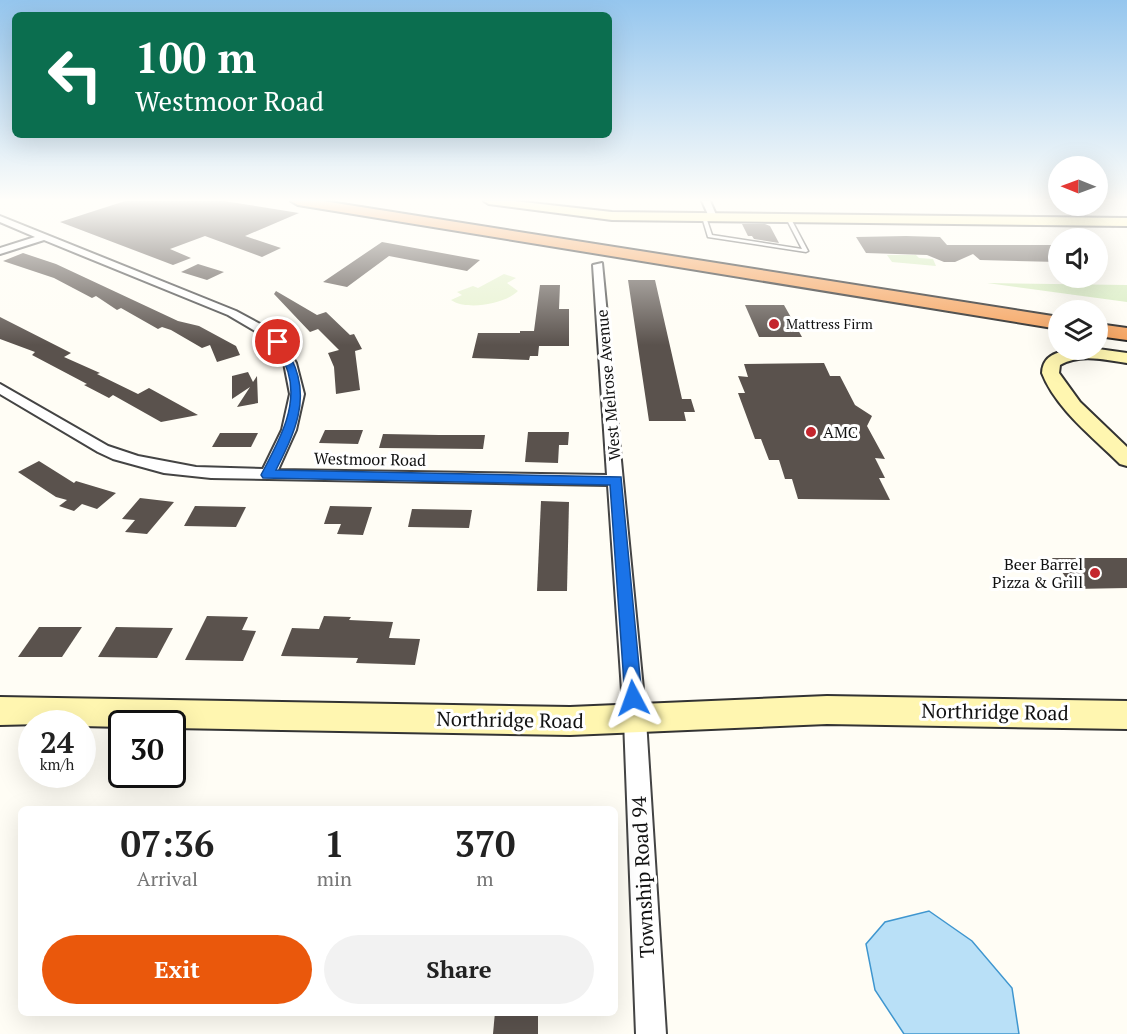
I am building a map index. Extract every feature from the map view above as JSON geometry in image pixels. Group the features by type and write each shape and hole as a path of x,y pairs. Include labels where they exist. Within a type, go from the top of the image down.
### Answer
{"highway":[{"path":"599,249 1048,321"},
{"path":"686,249 1048,306"},
{"path":"1108,317 1127,320"},
{"path":"1108,331 1127,334"}],"main road":[{"path":"1127,358 1071,354 1054,362 1051,371 1058,387 1127,459"},
{"name":"Northridge Road","path":"0,711 570,721 827,710 1127,715"}],"street":[{"path":"74,249 232,313 262,329 278,342 294,373 296,405 290,430 268,475"},
{"name":"West Melrose Avenue","path":"598,265 635,720"},
{"name":"Westmoor Road","path":"2,392 77,436 122,457 151,466 207,473 268,475 616,480"},
{"name":"Township Road 94","path":"635,720 651,1034"}],"green space":[{"path":"887,255 916,255 919,258 933,259 936,266 892,262"},
{"path":"504,274 516,278 507,283 518,291 512,296 476,305 466,305 451,300 462,295 457,292 473,286 478,288"},
{"path":"987,283 1048,284 1048,288 1108,288 1108,285 1127,285 1127,302"}],"water":[{"path":"929,911 972,941 1012,988 1019,1034 904,1034 875,990 866,944 885,922"}],"building":[{"path":"132,249 171,249 191,258 173,265"},
{"path":"241,249 278,249 262,257"},
{"path":"371,249 421,249 480,260 467,271 389,256 347,287 323,282"},
{"path":"864,249 1048,249 1048,262 980,260 973,254 955,262 944,262 927,255 866,253"},
{"path":"23,253 56,264 178,321 199,326 236,346 240,355 217,362 210,345 202,348 171,330 162,327 158,329 121,308 117,310 96,296 92,298 54,278 3,261"},
{"path":"198,264 224,272 207,280 181,272"},
{"path":"628,280 655,280 682,399 691,399 695,412 684,412 686,421 649,421"},
{"path":"540,285 560,285 559,309 569,309 569,346 539,346 538,356 530,356 529,360 472,358 478,333 534,331"},
{"path":"276,291 317,315 326,312 350,335 354,334 362,349 355,351 360,390 336,394 334,367 328,353 339,350 318,329 310,332 274,294"},
{"name":"Mattress Firm","path":"745,305 784,305 802,337 759,337"},
{"path":"0,317 71,353 64,357 100,373 97,374 138,394 149,388 198,415 161,422 113,395 109,398 32,355 35,352 0,339"},
{"name":"AMC","path":"824,363 830,376 840,376 855,405 872,416 867,426 885,459 875,458 885,478 879,478 890,500 798,499 792,479 785,479 779,460 769,460 761,439 755,439 738,393 745,393 738,376 748,377 744,364"},
{"path":"248,372 253,382 257,376 258,403 237,407 250,387 232,399 232,376"},
{"path":"325,430 363,430 358,444 319,443"},
{"path":"528,432 569,432 568,445 559,445 558,463 525,462"},
{"path":"220,433 258,433 251,447 212,447"},
{"path":"383,434 485,435 483,449 379,448"},
{"path":"39,461 74,483 76,481 116,493 97,509 82,504 74,511 59,506 67,500 56,497 18,472"},
{"path":"140,498 174,502 147,534 125,532 135,520 122,519"},
{"path":"541,501 569,502 567,591 537,591"},
{"path":"195,506 246,507 236,527 184,526"},
{"path":"330,506 372,507 363,535 337,534 341,524 324,524"},
{"path":"412,509 472,510 469,528 408,527"},
{"name":"Beer Barrel Pizza & Grill","path":"1052,558 1127,558 1127,588 1074,589"},
{"path":"207,616 248,617 242,630 256,631 243,661 185,660"},
{"path":"324,616 351,617 349,620 393,622 389,638 420,639 415,665 356,663 358,658 281,656 292,628 319,629"},
{"path":"39,627 82,627 62,657 18,657"},
{"path":"116,627 173,628 157,658 98,657"},
{"path":"495,1016 538,1016 538,1034 493,1034"}],"place":[{"name":"Mattress Firm","path":"774,324"},
{"name":"AMC","path":"811,432"},
{"name":"Beer Barrel Pizza & Grill","path":"1095,573"}],"route":[{"path":"278,342 294,373 297,394 290,430 268,475 616,480 633,698"}]}
